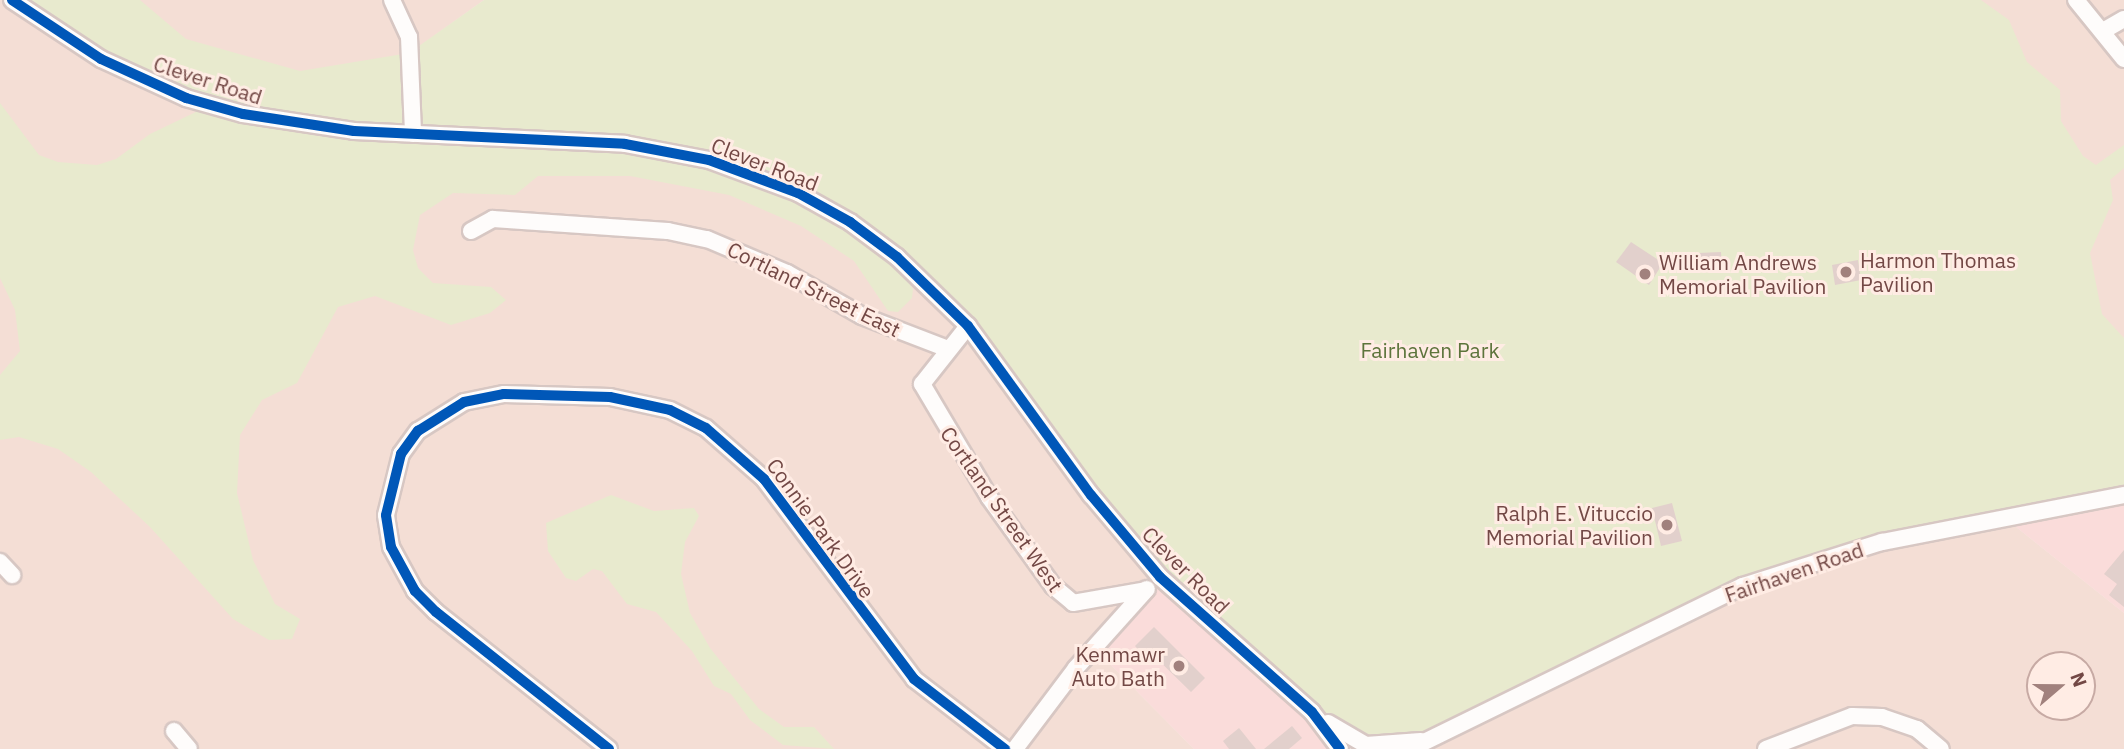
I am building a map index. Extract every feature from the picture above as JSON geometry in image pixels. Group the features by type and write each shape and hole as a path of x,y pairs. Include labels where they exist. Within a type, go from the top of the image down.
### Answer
{"street":[{"name":"Clever Road","path":"12,0 101,59 186,98 298,124 413,134 579,138 709,160 798,193 850,222 897,257 968,326 1091,495 1160,577 1312,712 1340,749"},
{"path":"393,0 409,37 413,134"},
{"path":"2076,0 2124,59"},
{"path":"2103,31 2124,19"},
{"name":"Cortland Street East","path":"471,230 493,219 668,230 708,239 786,273 862,316 948,349"},
{"name":"Cortland Street West","path":"968,326 925,376 923,394 1053,586 1083,605 1146,590"},
{"name":"Connie Park Drive","path":"609,749 436,612 415,590 391,547 386,514 401,454 418,431 464,402 504,394 610,397 670,410 706,428 764,479 914,679 1005,749"},
{"name":"Fairhaven Road","path":"1410,749 1743,586 1882,542 2124,495"},
{"path":"0,562 12,575"},
{"path":"1015,749 1076,668 1160,577"},
{"path":"1312,712 1366,745 1389,748 1427,740"},
{"path":"1766,749 1852,716 1882,718 1917,729 1941,749"},
{"path":"174,732 189,749"}],"shaded area":[{"path":"0,0 484,0 410,53 798,193 939,295 1160,577 1094,648 1194,749 0,749"},
{"path":"1953,0 2124,0 2124,353 2045,252 2112,200"},
{"path":"2124,495 2124,613 2001,515"},
{"path":"2001,515 2124,613 2124,749 1410,749 1743,586"},
{"path":"1160,577 1340,749 1194,749 1094,648"}],"green space":[{"name":"Fairhaven Park","path":"15,0 140,0 186,39 300,71 409,53 484,0 1981,0 2009,20 2027,62 2060,90 2061,121 2083,156 2096,165 2124,145 2124,168 2110,180 2113,200 2090,253 2102,314 2124,338 2124,495 1811,563 1463,722 1389,748 1342,733 1160,577 939,295 798,193 625,144 298,123 145,80"},
{"path":"0,103 39,155 58,162 97,165 116,159 150,134 200,110 298,126 581,142 708,165 797,197 894,260 913,289 912,298 898,312 888,311 854,261 801,226 729,195 630,176 538,176 515,195 453,193 420,215 413,250 418,268 433,283 491,287 506,300 490,313 451,325 375,296 338,307 297,383 262,400 240,435 237,493 253,560 275,604 300,619 292,639 269,640 233,619 150,527 91,472 58,449 19,437 0,440 0,375 20,351 15,310 0,278"},
{"path":"611,495 654,511 694,508 699,516 685,542 681,574 690,613 710,648 759,709 784,727 814,727 834,749 783,745 750,720 731,694 714,686 692,651 656,612 627,604 602,571 593,569 576,581 566,578 548,551 546,523"}],"building":[{"name":"William Andrews Memorial Pavilion","path":"1631,242 1663,263 1649,285 1616,262"},
{"path":"1721,252 1722,267 1699,269 1698,253"},
{"name":"Harmon Thomas Pavilion","path":"1858,260 1861,280 1835,285 1832,265"},
{"name":"Ralph E. Vituccio Memorial Pavilion","path":"1672,503 1682,541 1661,546 1652,508"},
{"path":"2124,550 2124,607 2109,595 2117,584 2104,574"},
{"name":"Kenmawr Auto Bath","path":"1154,627 1205,678 1191,692 1148,650 1143,655 1135,646"},
{"path":"1292,726 1302,738 1289,749 1264,749"},
{"path":"1239,728 1256,749 1229,749 1223,741"}],"cycle path":[{"path":"12,0 101,59 186,98 243,114 354,131 625,144 709,160 798,193 850,222 897,257 968,326 1091,495 1160,577 1312,712 1340,749"},
{"path":"609,749 436,612 415,591 391,547 386,515 401,454 418,431 464,402 504,394 610,397 670,410 706,428 764,479 914,679 1005,749"}],"place":[{"name":"Harmon Thomas Pavilion","path":"1846,272"},
{"name":"William Andrews Memorial Pavilion","path":"1645,274"},
{"name":"Ralph E. Vituccio Memorial Pavilion","path":"1667,525"},
{"name":"Kenmawr Auto Bath","path":"1179,666"}]}
